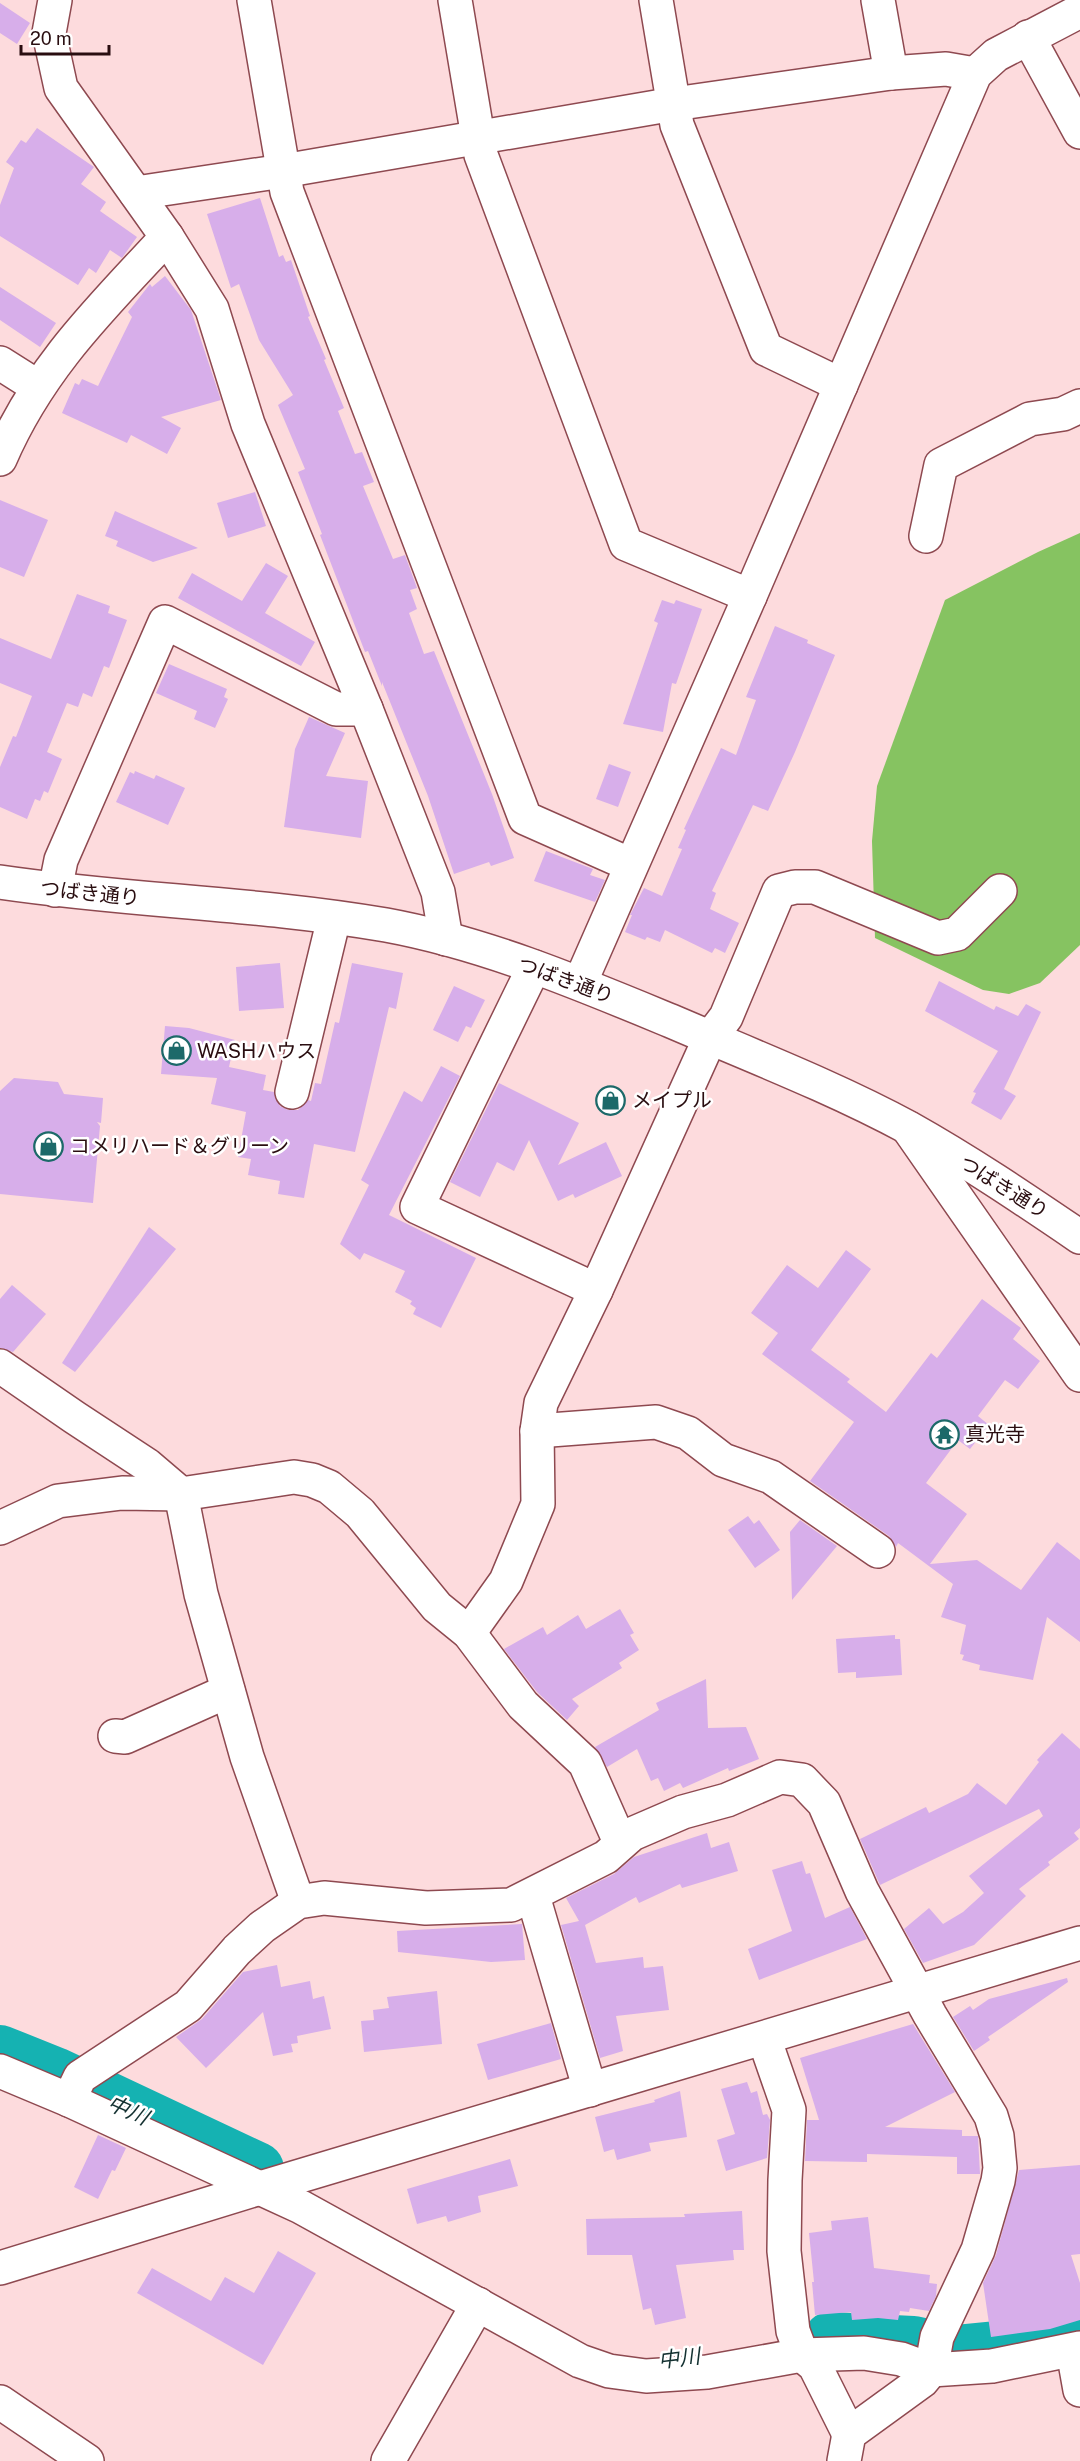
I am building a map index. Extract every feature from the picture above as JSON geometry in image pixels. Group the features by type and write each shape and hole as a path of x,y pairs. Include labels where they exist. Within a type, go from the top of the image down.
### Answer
{"street":[{"path":"55,0 49,33 61,88 167,237 212,309 249,424 438,892 446,939"},
{"path":"254,0 287,192 525,818 631,865"},
{"path":"455,0 481,155 626,544 750,596"},
{"path":"656,0 677,125 766,349 841,385"},
{"path":"878,0 891,73"},
{"path":"580,983 975,74 996,55 1080,10 1079,0"},
{"path":"1028,38 1080,132"},
{"path":"136,193 283,171 674,104 891,73 946,69 975,74"},
{"path":"0,459 38,387 77,333 167,237"},
{"path":"0,363 38,387"},
{"path":"926,536 941,465 1030,419 1063,414 1080,406"},
{"path":"55,890 61,860 165,622 336,709 366,709"},
{"name":"つばき通り","path":"0,882 55,890 334,918 388,926 446,939 534,967 580,983 710,1038 908,1128 1015,1193 1080,1237"},
{"path":"469,1634 506,1581 538,1504 537,1431 540,1403 596,1290 710,1038 726,1017 779,891 795,887 815,887 938,938 957,934 1000,891"},
{"path":"292,1092 334,918"},
{"path":"534,967 417,1207 596,1290"},
{"path":"908,1128 1080,1375"},
{"path":"0,1366 147,1465 181,1494 201,1594 228,1691 247,1757 298,1902"},
{"path":"537,1431 657,1422 688,1433 723,1460 771,1477 878,1551"},
{"path":"0,1528 58,1501 122,1493 181,1494 294,1477 312,1480 329,1487 360,1513 437,1607 469,1634 523,1705 585,1763 620,1842"},
{"path":"115,1736 125,1737 228,1691"},
{"path":"74,2090 188,2006 237,1950 262,1928 298,1902 324,1898 426,1908 511,1905 534,1896 606,1857 620,1842 632,1834 683,1812 727,1800 780,1777 802,1780 824,1803 862,1891 991,2116 997,2136 1000,2168 999,2181 978,2250 937,2337 931,2370 922,2381 847,2447 815,2366 802,2355 793,2331 784,2252 789,2110 764,2038"},
{"path":"534,1896 590,2090"},
{"path":"0,2268 1080,1943"},
{"path":"0,2071 74,2090 300,2207 580,2361 609,2371 646,2376 707,2372 802,2355 864,2353 901,2359 931,2370 992,2366 1076,2350 1080,2390"},
{"path":"0,2258 33,2259"},
{"path":"388,2461 478,2304"},
{"path":"0,2402 87,2461"}],"green space":[{"path":"1080,533 1080,945 1040,983 1009,994 983,990 875,938 872,841 877,786 945,600"}],"building":[{"path":"0,3 30,23 17,44 0,33"},
{"path":"37,128 94,167 81,184 106,202 100,211 137,237 122,258 110,250 96,273 89,268 78,285 0,236 0,205 14,168 6,162 21,140 26,143"},
{"path":"260,198 279,257 283,255 286,262 291,260 310,316 308,317 344,408 338,411 355,454 362,452 374,482 363,486 393,559 405,555 417,588 410,590 417,609 409,613 424,654 434,651 492,794 514,858 491,866 489,862 454,874 428,796 382,682 382,686 368,651 365,652 298,472 305,469 278,405 293,395 259,340 239,284 231,288 207,214"},
{"path":"165,276 191,310 221,400 161,417 181,428 167,454 131,435 127,443 62,413 75,383 79,385 82,379 98,386 132,317 128,312 150,284 152,287"},
{"path":"0,287 56,323 40,347 0,320"},
{"path":"255,492 266,526 228,538 217,503"},
{"path":"0,500 48,520 24,577 0,567"},
{"path":"115,511 198,548 153,562 116,546 118,541 105,536"},
{"path":"266,563 288,576 265,613 315,642 301,666 178,598 192,573 242,601"},
{"path":"77,594 110,606 108,613 127,620 109,668 104,666 92,697 83,693 78,707 67,703 47,752 62,759 48,793 44,791 40,801 35,799 27,819 0,807 0,767 13,736 16,737 32,696 0,683 0,638 51,659"},
{"path":"662,600 674,604 676,600 702,609 676,684 672,683 663,732 623,724 658,623 654,621"},
{"path":"775,626 835,655 768,811 753,805 712,891 716,893 710,909 739,923 725,953 715,948 712,953 665,930 660,942 647,937 645,940 625,932 632,915 630,915 644,888 662,896 682,849 678,848 686,830 684,829 721,748 736,755 756,700 746,697"},
{"path":"169,664 227,689 224,697 228,699 215,728 194,719 197,711 156,693"},
{"path":"309,717 345,733 326,776 368,781 361,838 284,827 295,749"},
{"path":"609,764 631,772 618,807 596,799"},
{"path":"135,771 154,779 156,775 185,788 168,825 116,802 130,772 134,774"},
{"path":"546,851 593,869 590,875 605,880 595,902 534,881"},
{"path":"280,963 284,1008 239,1011 236,967"},
{"path":"352,963 403,973 396,1009 389,1007 355,1152 314,1144 304,1198 278,1194 280,1181 248,1175 251,1159 238,1157 246,1112 211,1104 217,1078 161,1074 165,1026 189,1028 235,1040 229,1067 266,1075 263,1090 274,1092 280,1106 288,1110 298,1110 308,1100 311,1101 315,1083 321,1084 335,1022 339,1023"},
{"path":"939,981 994,1010 996,1006 1018,1016 1026,1004 1041,1012 1004,1089 1016,1096 1001,1120 971,1103 976,1093 973,1092 998,1051 925,1011"},
{"path":"454,986 485,1000 471,1028 466,1026 458,1042 433,1030"},
{"path":"441,1066 460,1076 389,1215 476,1258 441,1328 413,1314 416,1308 410,1304 412,1301 395,1292 405,1271 364,1253 360,1260 340,1244 369,1185 361,1180 404,1091 422,1102"},
{"name":"コメリハード＆グリーン","path":"14,1078 58,1082 64,1094 103,1098 101,1123 97,1122 100,1126 93,1203 0,1194 0,1091"},
{"path":"499,1083 579,1123 558,1165 606,1142 622,1176 575,1198 573,1194 558,1201 529,1140 514,1171 497,1162 480,1197 450,1182"},
{"path":"149,1227 176,1249 75,1372 62,1363"},
{"path":"846,1250 871,1269 811,1350 850,1379 847,1382 886,1412 931,1353 937,1358 982,1299 1021,1328 1013,1339 1040,1361 1018,1389 1005,1380 978,1416 989,1425 970,1449 958,1440 926,1483 967,1514 930,1564 977,1560 1021,1590 1057,1542 1080,1560 1080,1642 1047,1617 1033,1680 979,1670 980,1665 962,1660 964,1655 960,1654 966,1625 941,1617 953,1584 898,1543 896,1547 889,1536 810,1481 854,1422 762,1354 778,1333 751,1313 787,1265 818,1288"},
{"path":"12,1285 46,1314 13,1352 0,1348 0,1299"},
{"path":"748,1516 754,1524 759,1520 780,1550 755,1568 728,1530"},
{"path":"800,1520 837,1546 792,1600 790,1532"},
{"path":"620,1609 634,1633 630,1635 639,1650 619,1663 622,1668 572,1699 579,1706 567,1720 537,1692 504,1649 543,1627 547,1635 578,1615 586,1629"},
{"path":"895,1635 895,1639 900,1639 902,1675 856,1678 856,1672 838,1673 836,1639"},
{"path":"706,1679 708,1728 746,1727 759,1759 729,1771 728,1768 683,1788 680,1783 664,1791 658,1778 651,1781 637,1749 607,1767 595,1747 659,1710 656,1703"},
{"path":"1062,1733 1080,1749 1080,1828 1074,1833 1079,1839 1048,1862 1050,1865 1019,1889 1026,1896 974,1945 923,1963 904,1929 929,1908 943,1924 963,1912 984,1893 969,1876 1043,1816 1039,1809 880,1885 860,1839 926,1807 929,1813 968,1794 977,1783 1006,1805 1039,1762 1037,1760"},
{"path":"707,1833 711,1848 729,1842 738,1871 682,1888 680,1884 639,1903 636,1897 585,1925 596,1963 643,1957 644,1968 663,1966 669,2010 616,2016 623,2051 600,2058 561,1925 579,1921 566,1898 614,1874 634,1857"},
{"path":"802,1861 806,1874 810,1873 825,1918 850,1907 867,1939 759,1980 748,1949 792,1931 772,1870"},
{"path":"522,1924 525,1960 491,1962 398,1952 397,1931"},
{"path":"277,1965 281,1987 310,1981 313,1999 324,1996 331,2029 297,2036 298,2043 291,2044 293,2052 273,2056 263,2012 206,2068 176,2037 202,2019 243,1972"},
{"path":"1067,1978 1068,1982 988,2037 990,2040 974,2051 953,2017 970,2006 973,2010 989,1999"},
{"path":"437,1991 442,2044 364,2052 361,2021 374,2020 373,2010 389,2008 387,1997"},
{"path":"551,2023 561,2059 488,2080 477,2044"},
{"path":"913,2024 955,2092 885,2127 962,2130 962,2136 978,2136 980,2174 957,2174 957,2157 867,2154 867,2162 805,2161 807,2120 819,2120 800,2058"},
{"path":"747,2082 751,2093 757,2091 763,2115 767,2114 770,2120 767,2158 726,2171 717,2140 735,2134 721,2089"},
{"path":"680,2091 687,2137 649,2143 651,2151 617,2160 614,2149 604,2152 595,2117 655,2102 654,2100"},
{"path":"98,2135 126,2148 98,2199 74,2187"},
{"path":"510,2159 518,2186 478,2196 481,2212 448,2222 446,2216 417,2224 407,2189"},
{"path":"1080,2165 1080,2254 1071,2255 1080,2283 1080,2320 1050,2329 991,2337 983,2283 996,2255 1019,2170"},
{"path":"742,2211 744,2250 733,2250 734,2260 676,2265 686,2318 655,2325 651,2308 643,2310 632,2255 587,2255 586,2219 685,2217 684,2214"},
{"path":"868,2217 874,2268 930,2275 929,2283 937,2284 936,2296 929,2311 910,2308 909,2312 900,2311 898,2320 878,2318 852,2320 851,2312 815,2315 809,2233 832,2230 831,2221"},
{"path":"278,2251 316,2273 263,2365 137,2293 152,2268 211,2301 225,2277 254,2293"}],"waterway":[{"name":"中川","path":"0,2052 55,2074 257,2169"},
{"name":"中川","path":"830,2339 913,2343 955,2352 1016,2346 1075,2335"}],"place":[{"name":"WASHハウス","path":"176,1051"},
{"name":"メイプル","path":"611,1100"},
{"name":"コメリハード＆グリーン","path":"49,1146"},
{"name":"真光寺","path":"944,1434"}]}
